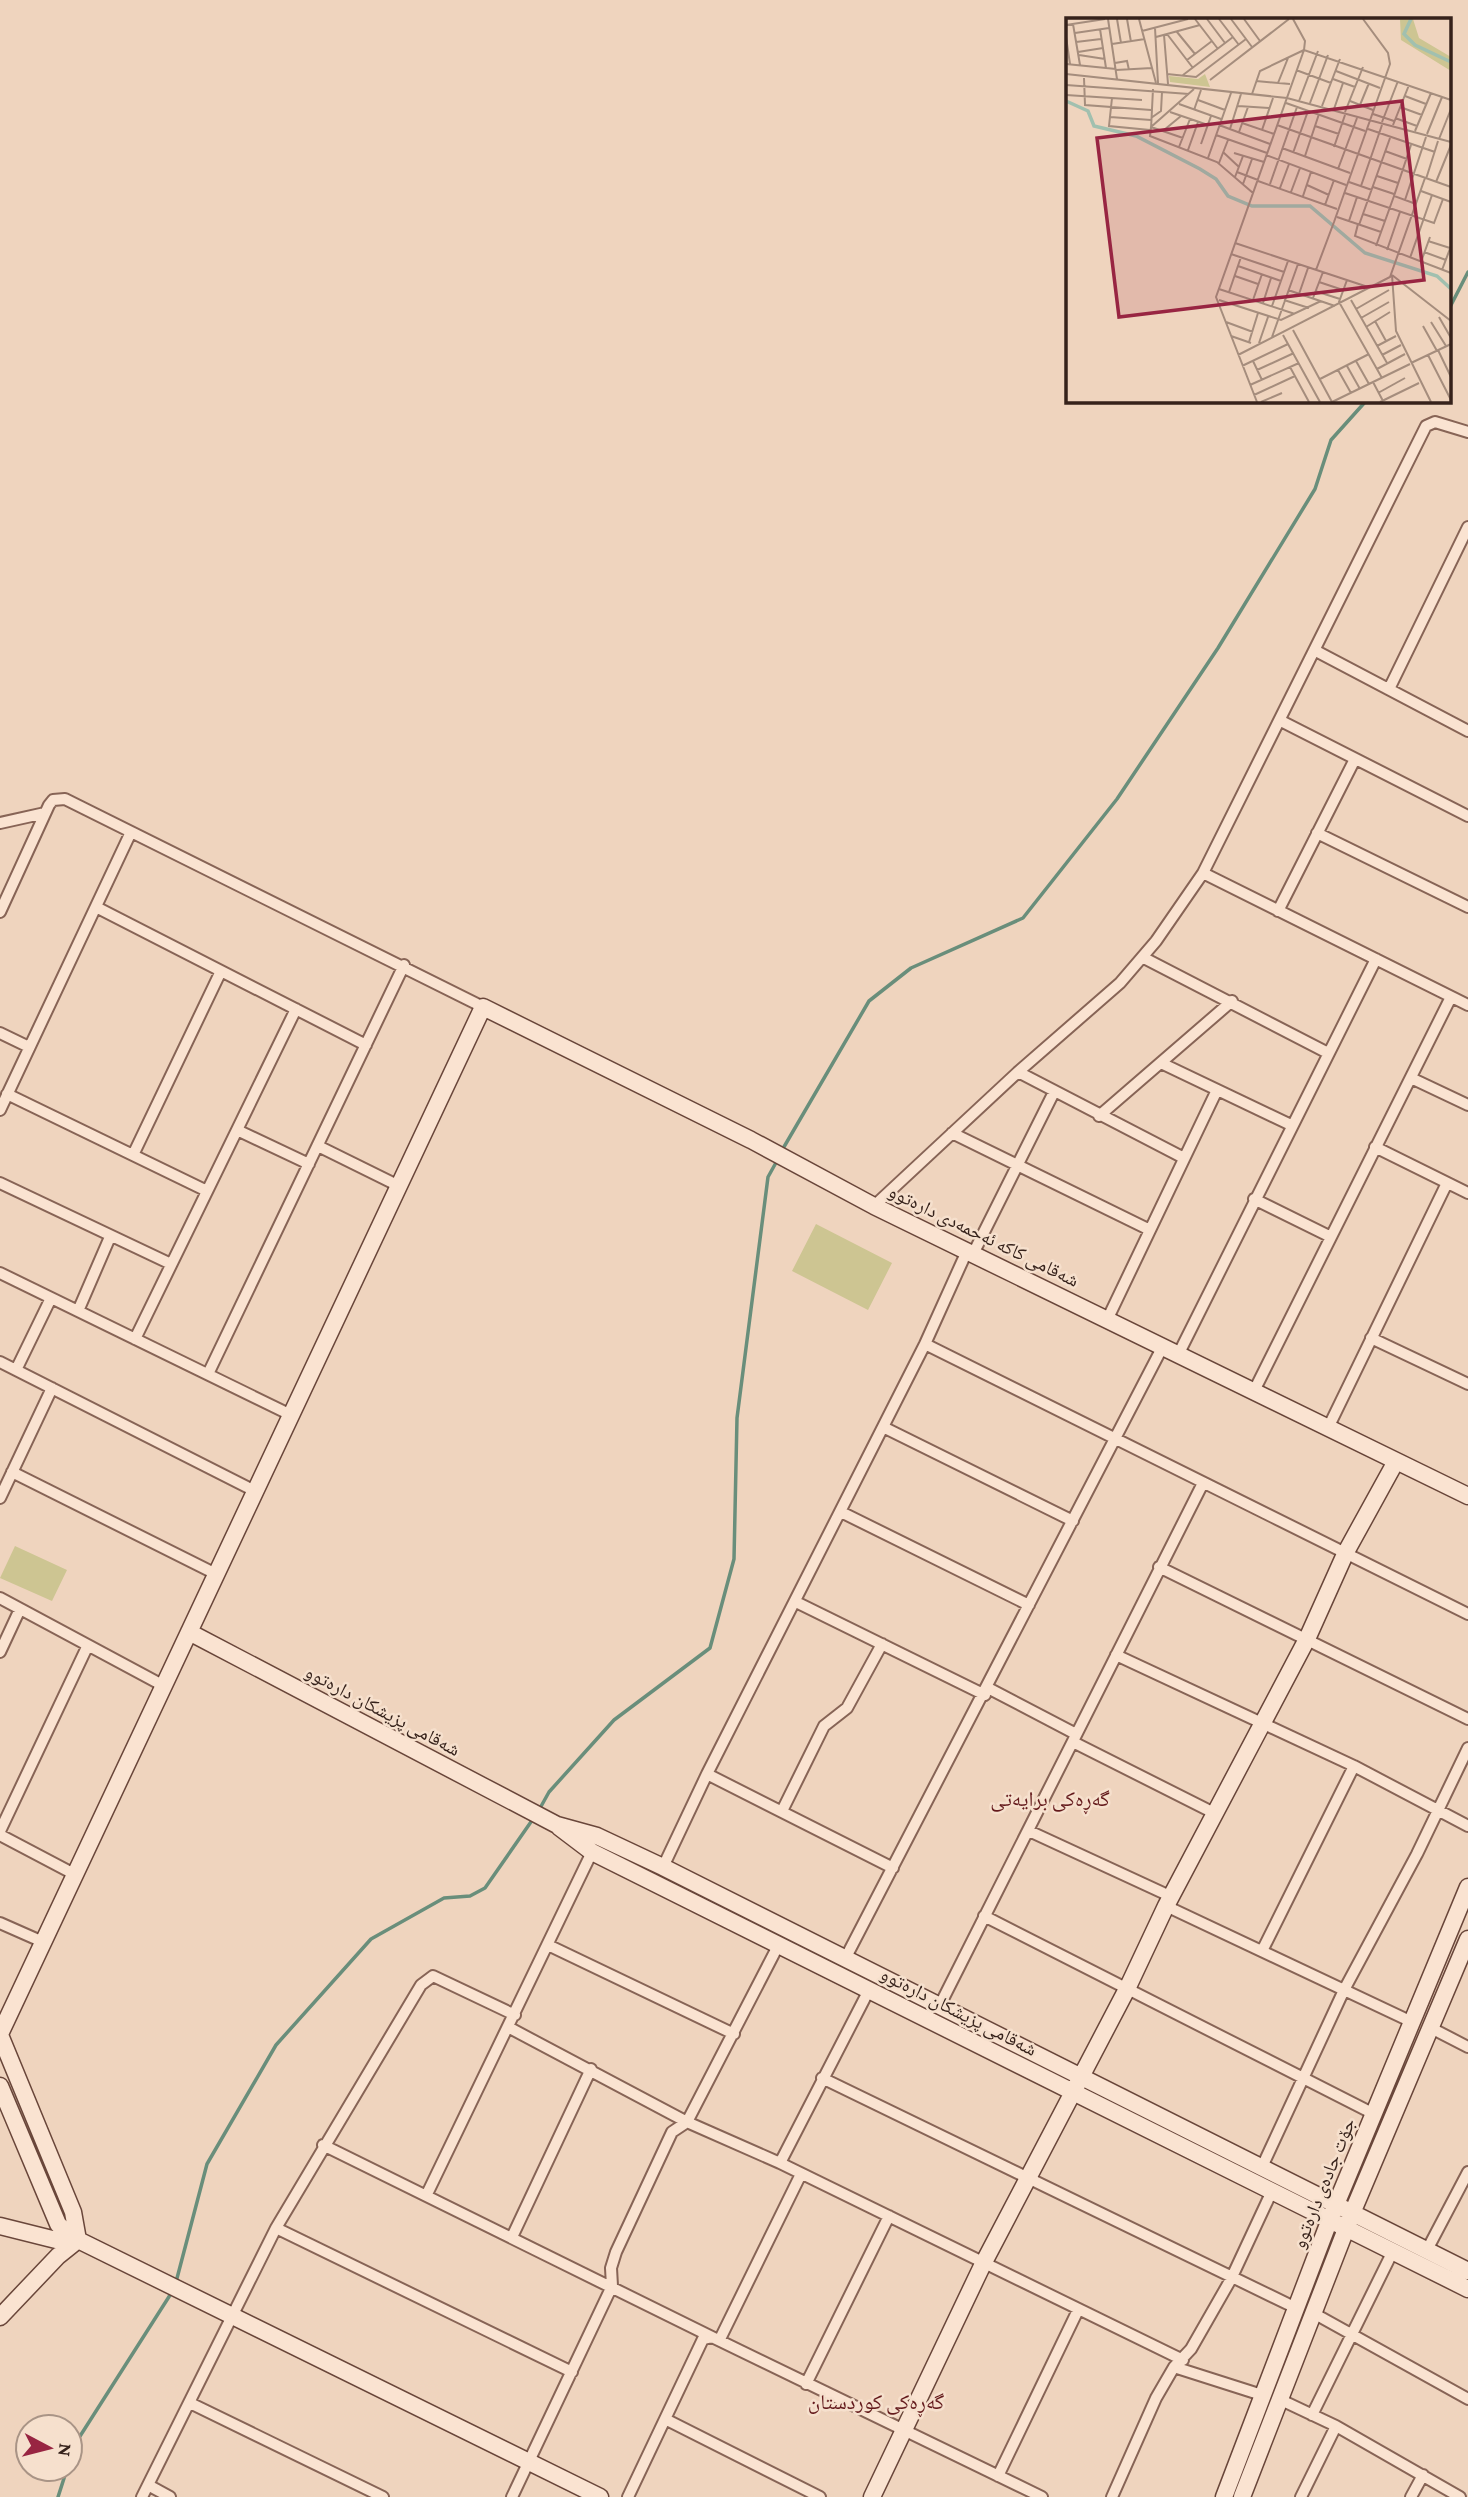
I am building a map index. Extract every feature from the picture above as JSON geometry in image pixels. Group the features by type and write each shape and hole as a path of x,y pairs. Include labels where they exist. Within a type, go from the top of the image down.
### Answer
{"street":[{"path":"874,1206 1018,1072 1120,983 1144,958 1203,873 1426,426 1435,422 1468,432"},
{"path":"1389,689 1465,544 1468,527"},
{"path":"1316,651 1468,731"},
{"path":"1281,721 1468,816"},
{"path":"1278,911 1355,759"},
{"path":"0,912 45,813 53,800 65,799 404,965 483,1007 0,2034 73,2212 75,2242 0,2317"},
{"path":"0,823 45,813"},
{"path":"0,1110 131,832"},
{"path":"1317,833 1465,905 1468,892"},
{"path":"1203,873 1468,1005"},
{"path":"96,907 366,1045"},
{"path":"1144,958 1231,1000 1328,1053"},
{"path":"1179,1353 1376,959"},
{"path":"208,1374 404,965"},
{"path":"133,1154 221,971"},
{"path":"1254,1391 1329,1236 1451,997"},
{"path":"1099,1116 1231,1000"},
{"name":"شەقامی کاکە ئەحمەدی دارەتوو","path":"483,1007 751,1140 874,1206 1179,1353 1395,1463 1468,1496"},
{"path":"135,1339 296,1009"},
{"path":"0,1033 29,1047"},
{"path":"1161,1063 1292,1125"},
{"path":"1018,1072 1184,1158"},
{"path":"1411,1078 1468,1105"},
{"path":"1108,1318 1217,1090"},
{"path":"663,1867 707,1774 970,1253 1054,1093"},
{"path":"7,1094 207,1191"},
{"path":"237,1130 309,1164"},
{"path":"952,1133 1150,1230"},
{"path":"318,1146 399,1186"},
{"path":"1375,1147 1468,1193"},
{"path":"0,1183 171,1264"},
{"path":"1328,1428 1447,1183"},
{"path":"1254,1199 1329,1236"},
{"path":"78,1311 110,1237"},
{"path":"0,1273 291,1415"},
{"path":"16,1370 51,1298"},
{"path":"1371,1338 1468,1384"},
{"path":"925,1344 1468,1614"},
{"path":"842,1966 1163,1346"},
{"path":"0,1362 255,1491"},
{"path":"0,1498 52,1388"},
{"path":"883,1427 1073,1521"},
{"path":"872,2497 984,2264 1128,1989 1169,1901 1307,1639 1346,1552 1395,1463"},
{"path":"12,1472 216,1574"},
{"path":"939,2007 1203,1483"},
{"path":"841,1512 1029,1605"},
{"path":"1159,1567 1468,1719"},
{"path":"0,1598 164,1686"},
{"path":"796,1602 986,1691 1216,1814"},
{"path":"0,1652 20,1609"},
{"name":"شەقامی پزیشکان دارەتوو","path":"189,1632 574,1834 663,1867 842,1966 870,1990 1272,2191 1333,2212 1353,2211 1468,2271"},
{"path":"782,1811 824,1726 847,1708 882,1644"},
{"path":"74,1874 0,1833 88,1645"},
{"path":"1116,1655 1353,1766 1468,1826"},
{"path":"1261,2169 1306,2078 1344,1990 1468,1748"},
{"path":"1262,1951 1353,1766"},
{"path":"707,1774 894,1868"},
{"path":"1029,1831 1262,1951 1412,2022"},
{"name":"شەقامی پزیشکان دارەتوو","path":"574,1834 592,1852 779,1944 842,1966 939,2007 1082,2076 1261,2169 1333,2212 1347,2228 1468,2289"},
{"path":"427,2194 592,1852"},
{"name":"جۆت جادەی دارەتوو","path":"1224,2497 1265,2396 1333,2212 1468,1887"},
{"path":"984,1916 1374,2114"},
{"path":"0,1923 43,1942"},
{"name":"جۆت جادەی دارەتوو","path":"1242,2497 1353,2211 1468,1939"},
{"path":"512,2497 612,2286 611,2268 616,2252 672,2132 688,2122 779,1944"},
{"path":"548,1945 734,2034"},
{"path":"142,2497 276,2228 323,2145 427,1978 433,1976 515,2015"},
{"path":"780,2163 870,1990"},
{"path":"508,2027 688,2122 889,2216 1178,2364 1265,2396"},
{"path":"1431,2028 1468,2048"},
{"path":"512,2237 591,2069"},
{"path":"822,2078 1231,2279 1296,2308"},
{"path":"0,2086 58,2224 75,2242"},
{"path":"323,2145 427,2194 806,2384 1042,2497"},
{"path":"1427,2250 1468,2172"},
{"path":"716,2338 801,2174"},
{"path":"1112,2497 1156,2398 1231,2279 1272,2191"},
{"path":"806,2384 889,2216"},
{"path":"0,2226 75,2242 234,2316 600,2497"},
{"path":"276,2228 572,2372"},
{"path":"1312,2415 1393,2251"},
{"path":"998,2476 1077,2310"},
{"path":"1315,2314 1468,2399"},
{"path":"628,2497 667,2420 703,2339 716,2338"},
{"path":"1281,2400 1336,2426 1460,2497"},
{"path":"190,2403 383,2497"},
{"path":"667,2420 820,2497"},
{"path":"1301,2497 1336,2426"},
{"path":"1411,2497 1423,2475"},
{"path":"148,2486 170,2497"}],"shaded area":[{"path":"816,1224 892,1263 868,1310 792,1271"},
{"path":"15,1546 67,1570 52,1601 0,1578"}],"waterway":[{"path":"1450,307 1468,272"},
{"path":"781,1152 869,1001 911,968 1023,918 1117,799 1218,648 1315,489 1331,440 1365,402"},
{"path":"539,1810 549,1792 614,1720 710,1648 734,1559 737,1418 768,1177 778,1159"},
{"path":"176,2282 207,2164 276,2045 371,1939 444,1898 470,1896 485,1888 533,1819"},
{"path":"84,2430 172,2292"},
{"path":"58,2497 62,2483"}],"district":[{"name":"گەڕەکی برایەتی","path":"1050,1799"},
{"name":"گەڕەکی کوردستان","path":"876,2402"}]}
